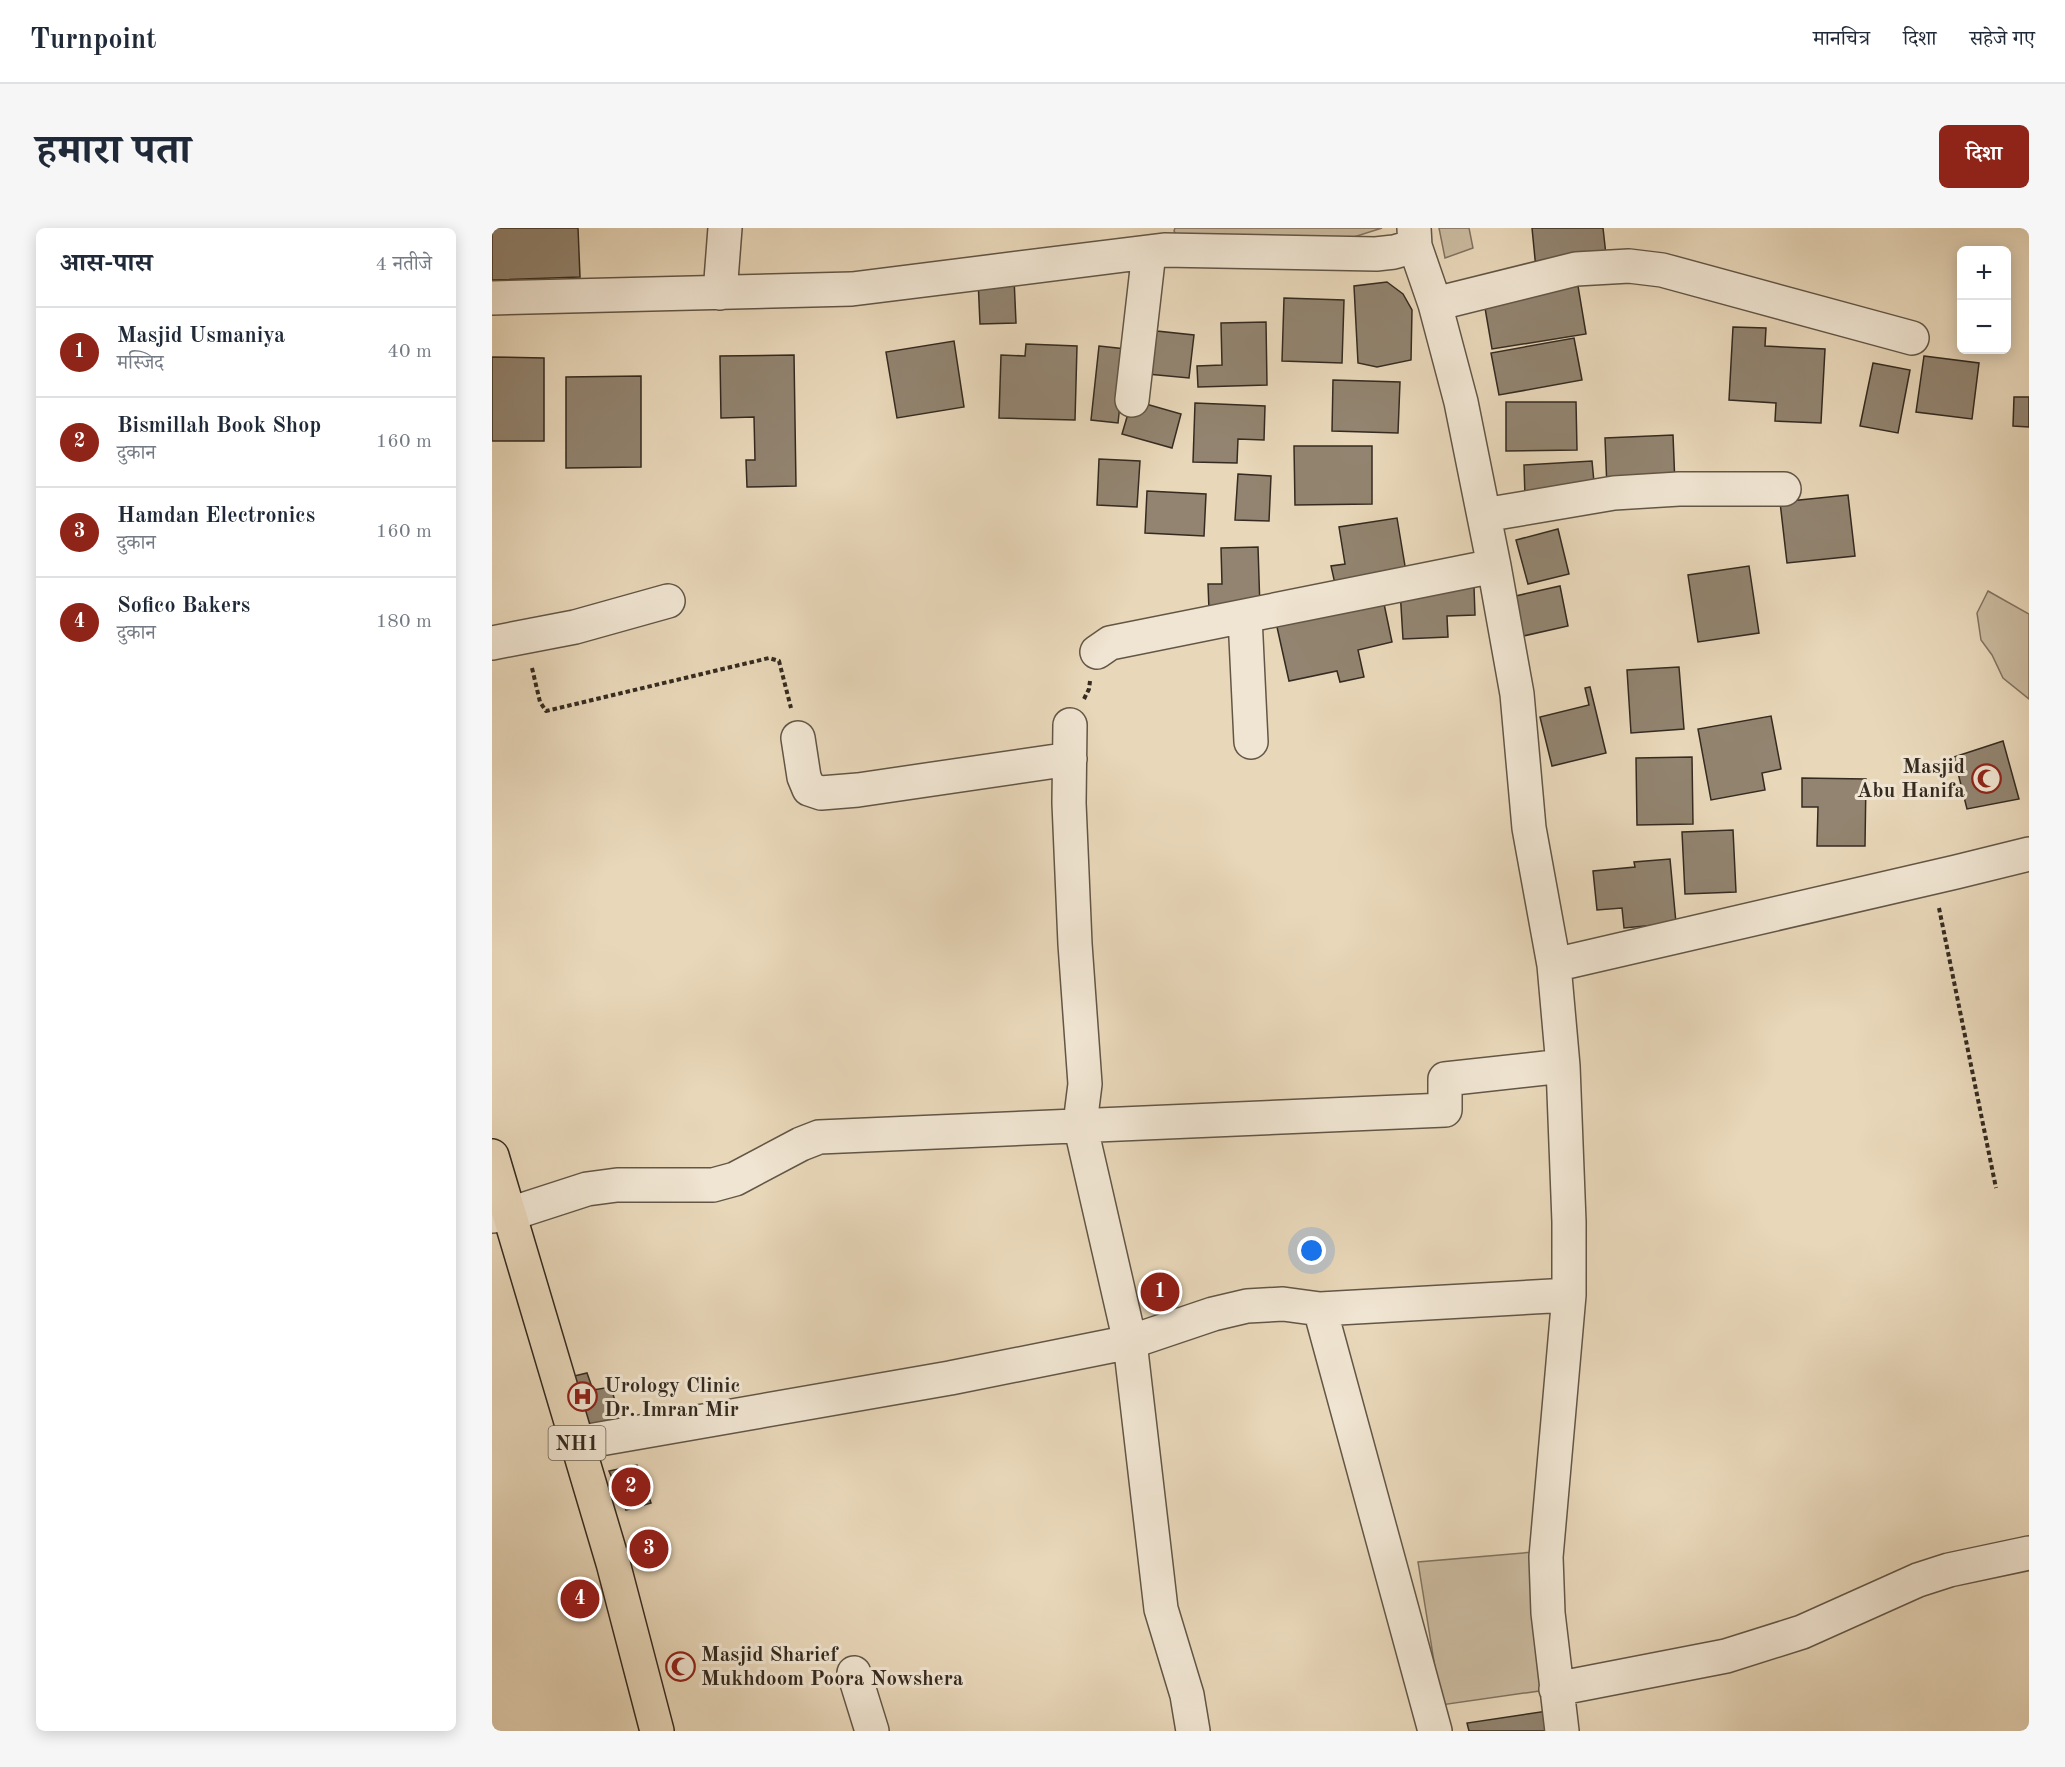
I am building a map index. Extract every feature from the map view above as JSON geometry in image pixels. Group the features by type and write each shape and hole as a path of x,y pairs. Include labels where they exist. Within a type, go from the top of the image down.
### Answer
{"highway":[{"name":"NH1","path":"492,1156 501,1215 577,1443 613,1563 657,1731"}],"street":[{"path":"720,293 725,228"},
{"path":"492,298 852,289 1160,244 1376,254 1394,252 1415,237 1461,402 1494,566 1517,694 1529,828 1554,965 1563,1066 1569,1222 1569,1295 1546,1557 1548,1613 1562,1731"},
{"path":"1132,400 1160,244"},
{"path":"1435,304 1576,269 1629,266 1662,270 1912,338"},
{"path":"1484,515 1614,493 1679,489 1784,489"},
{"path":"1097,652 1110,643 1494,566"},
{"path":"492,643 575,627 668,601"},
{"path":"1245,617 1251,742"},
{"path":"1070,725 1069,803 1075,944 1085,1084 1080,1124 1130,1342 1161,1609 1187,1695 1193,1731"},
{"path":"798,738 804,777 809,789 821,793 858,790 1070,759"},
{"path":"1554,965 2029,854"},
{"path":"501,1215 587,1189 617,1185 713,1185 735,1179 819,1137 1445,1110 1445,1079 1563,1066"},
{"path":"577,1443 950,1378 1130,1342 1213,1314 1247,1306 1283,1304 1320,1308 1569,1295"},
{"path":"1320,1308 1434,1731"},
{"path":"1556,1689 1726,1656 1802,1632 1918,1580 1949,1570 2029,1553"},
{"path":"854,1673 872,1731"}],"path":[{"path":"524,637 540,702 546,711 769,658 779,661 798,738"},
{"path":"1932,878 1996,1188"}],"shaded area":[{"path":"1175,228 1382,228 1335,243 1181,243 1174,231"},
{"path":"1439,228 1469,228 1473,248 1445,258"},
{"path":"1988,591 2029,614 2029,699 2003,678 1992,655 1981,640 1977,613"},
{"path":"1534,1552 1546,1690 1441,1705 1418,1562"}],"building":[{"path":"492,228 578,228 580,277 492,280"},
{"path":"1532,228 1603,228 1606,255 1536,269"},
{"path":"1014,278 1016,323 980,324 978,279"},
{"path":"1387,282 1403,294 1412,310 1411,360 1377,367 1358,363 1354,286"},
{"path":"1578,286 1586,334 1492,349 1484,302"},
{"path":"1284,298 1344,300 1342,363 1282,361"},
{"path":"1158,319 1157,331 1194,335 1189,378 1137,373"},
{"path":"1266,322 1267,385 1198,387 1197,366 1222,365 1221,323"},
{"path":"1733,327 1766,328 1765,346 1825,349 1821,423 1775,421 1776,403 1729,400"},
{"path":"1574,338 1582,380 1499,395 1491,353"},
{"path":"954,341 964,407 897,418 886,352"},
{"path":"1026,344 1077,346 1075,420 999,418 1001,355 1025,356"},
{"path":"1099,346 1126,349 1118,423 1091,420"},
{"path":"794,355 796,486 747,487 746,460 755,460 754,417 721,418 720,356"},
{"path":"1924,356 1979,363 1972,419 1916,412"},
{"path":"492,357 544,358 544,441 492,441"},
{"path":"1873,363 1910,370 1898,433 1860,426"},
{"path":"641,376 641,467 566,468 566,377"},
{"path":"1333,380 1400,382 1398,433 1332,431"},
{"path":"2014,397 2029,397 2029,427 2013,426"},
{"path":"1132,400 1181,414 1172,448 1122,434"},
{"path":"1506,402 1576,402 1577,450 1506,451"},
{"path":"1195,403 1265,406 1264,440 1238,439 1237,463 1193,462"},
{"path":"1673,435 1675,485 1607,488 1605,438"},
{"path":"1294,446 1372,446 1372,504 1295,505"},
{"path":"1099,459 1140,461 1137,507 1097,505"},
{"path":"1592,461 1595,493 1525,497 1524,465"},
{"path":"1238,474 1271,476 1269,521 1235,520"},
{"path":"1147,491 1206,494 1204,536 1145,533"},
{"path":"1848,495 1855,556 1787,563 1780,502"},
{"path":"1397,518 1406,572 1335,584 1331,566 1345,564 1339,527"},
{"path":"1558,529 1569,574 1528,584 1516,540"},
{"path":"1258,547 1260,609 1209,610 1208,584 1222,584 1221,548"},
{"path":"1749,566 1759,633 1698,642 1688,575"},
{"path":"1560,586 1568,626 1519,637 1511,597"},
{"path":"1474,587 1475,615 1447,616 1448,637 1403,639 1400,590"},
{"path":"1383,599 1392,642 1358,650 1364,677 1340,682 1337,671 1289,681 1275,618"},
{"path":"1679,667 1684,729 1631,733 1627,670"},
{"path":"1590,687 1606,753 1552,766 1540,717 1589,705 1585,688"},
{"path":"1771,716 1781,769 1762,773 1765,790 1711,800 1698,729"},
{"name":"Masjid Abu Hanifa","path":"2003,741 2019,799 1967,809 1954,757"},
{"path":"1692,757 1693,824 1637,825 1636,758"},
{"path":"1802,778 1866,779 1865,846 1817,846 1818,807 1802,807"},
{"path":"1733,830 1736,892 1685,894 1682,832"},
{"path":"1670,859 1676,923 1624,928 1622,908 1597,910 1593,871 1635,867 1634,862"},
{"path":"587,1373 593,1390 611,1387 621,1422 587,1430 570,1377"},
{"path":"637,1465 651,1503 626,1510 609,1471"},
{"path":"1547,1711 1548,1731 1469,1731 1467,1723"}],"place":[{"name":"Masjid Abu Hanifa","path":"1986,778"},
{"name":"Masjid Usmaniya","path":"1160,1292"},
{"name":"Urology Clinic Dr. Imran Mir","path":"583,1397"},
{"name":"Bismillah Book Shop","path":"631,1487"},
{"name":"Hamdan Electronics","path":"649,1549"},
{"name":"Sofico Bakers","path":"580,1599"},
{"name":"Masjid Sharief Mukhdoom Poora Nowshera","path":"680,1666"}]}
